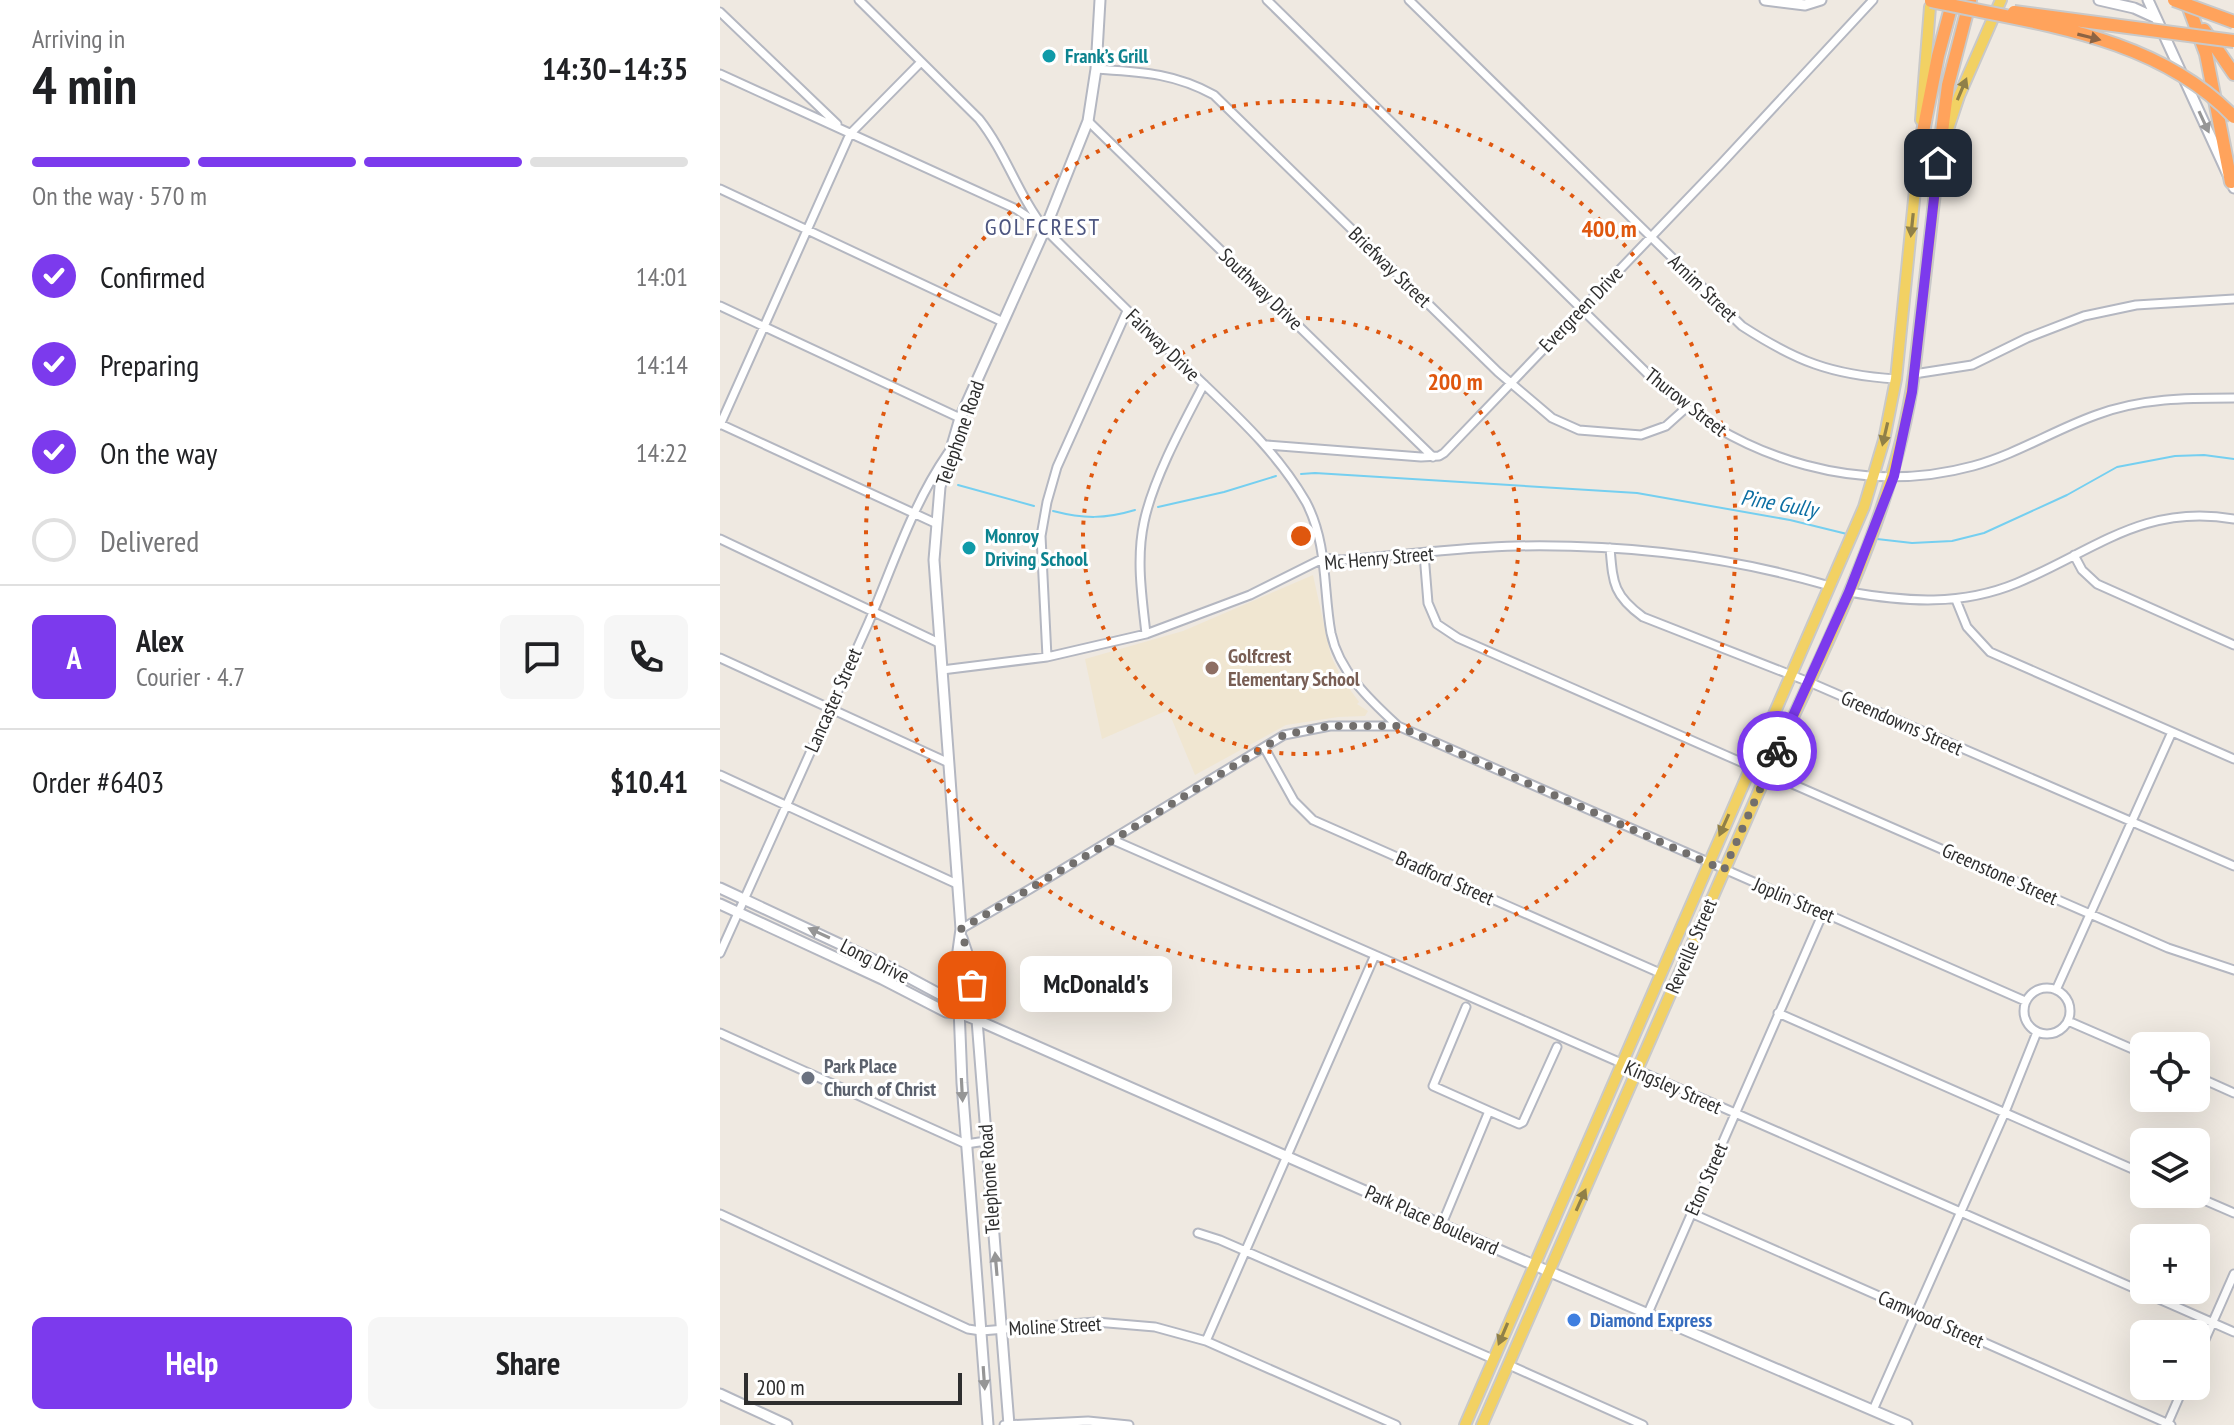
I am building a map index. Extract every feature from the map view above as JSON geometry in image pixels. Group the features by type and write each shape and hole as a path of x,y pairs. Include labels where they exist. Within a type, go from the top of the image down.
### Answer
{"highway":[{"path":"1920,147 1953,0"},
{"path":"1938,163 1947,94 1970,0"},
{"path":"2174,0 2234,22"},
{"path":"2186,0 2234,74"},
{"path":"2186,0 2206,54 2233,185"},
{"path":"1928,2 2234,41"},
{"path":"1928,2 2092,37 2136,51 2201,86 2234,117"}],"main road":[{"name":"Telephone Road","path":"1007,1425 977,1020 968,956 961,932 957,884 939,643 935,523 940,487 960,418 1045,229 1088,121 1096,69 1100,0"},
{"path":"1765,0 1805,5 1821,0"},
{"name":"Reveille Street","path":"1482,1425 1849,592 1894,476 1909,410 1938,163 1959,96 2001,0"},
{"path":"2099,0 2134,8 2157,19"},
{"path":"2148,0 2233,185"},
{"name":"Reveille Street","path":"1465,1425 1855,528 1874,476 1896,379 1920,147 1928,2"},
{"path":"1906,278 1925,275"},
{"name":"Long Drive","path":"720,888 852,948 945,997 959,1013"},
{"name":"Long Drive","path":"720,904 946,1012 959,1013"},
{"name":"Telephone Road","path":"961,932 957,958 966,1144 988,1425"},
{"path":"845,962 852,948"},
{"name":"Park Place Boulevard","path":"959,1013 1533,1265 1873,1410 1891,1422 1907,1425"},
{"path":"973,1232 993,1230"},
{"path":"720,1394 787,1425"}],"street":[{"name":"Fairway Drive","path":"859,0 992,136 1030,209 1045,229 1267,445 1307,504 1324,558 1331,635 1343,663 1365,695 1398,726"},
{"name":"Thurow Street","path":"1267,0 1686,408 1729,436 1767,454 1827,471 1874,476 1924,475 1982,463 2020,451 2086,419 2119,408 2168,399 2234,398"},
{"name":"Arnim Street","path":"1409,0 1742,326 1779,350 1816,366 1865,377 1896,379"},
{"name":"Evergreen Drive","path":"1433,457 1444,453 1873,0"},
{"path":"720,12 829,118 850,134"},
{"path":"921,62 850,134 720,425 935,523"},
{"name":"Briefway Street","path":"1096,69 1156,73 1189,81 1214,95 1498,372 1552,418 1573,429 1647,434 1666,426 1686,408"},
{"path":"720,74 1016,209 1045,229"},
{"name":"Southway Drive","path":"1088,121 1433,457"},
{"path":"720,189 1003,322"},
{"path":"1914,374 1972,365 2027,338 2084,316 2136,305 2234,299"},
{"path":"720,306 960,418"},
{"path":"1047,657 1041,536 1047,502 1057,467 1127,311"},
{"path":"1146,634 1141,593 1144,524 1150,498 1204,384"},
{"path":"1267,445 1433,457"},
{"name":"Lancaster Street","path":"720,953 873,613 914,514 931,477 950,449"},
{"path":"1849,592 1897,600 1956,600 2014,584 2126,529 2167,517 2212,515 2234,519"},
{"path":"720,539 939,643"},
{"name":"Mc Henry Street","path":"942,670 1047,657 1146,634 1250,595 1324,558 1341,560 1515,546 1610,548 1712,559 1830,586"},
{"name":"Greendowns Street","path":"1610,548 1613,583 1624,603 1643,617 1809,682 2234,866"},
{"path":"1424,554 1428,603 1437,624 1458,638 1750,766"},
{"path":"2074,555 2082,570 2097,584 2234,645"},
{"path":"1956,600 1967,627 1990,652 2234,759"},
{"path":"720,658 949,763"},
{"name":"Joplin Street","path":"961,932 1284,735 1330,726 1398,726 2025,1001"},
{"path":"2056,990 2172,732"},
{"name":"Bradford Street","path":"1264,747 1294,801 1313,820 1660,973"},
{"name":"Greenstone Street","path":"1767,773 2168,948 2234,970"},
{"path":"720,775 957,884"},
{"name":"Kingsley Street","path":"1113,840 2234,1332"},
{"name":"Eton Street","path":"1648,1313 1823,913"},
{"path":"1206,1341 1375,955"},
{"path":"2045,988 2056,990 2066,997 2070,1009 2068,1021 2060,1030 2049,1034 2037,1032 2028,1024 2024,1013 2025,1001 2033,992 2045,988"},
{"path":"1466,1007 1433,1086 1489,1111 1519,1124 1523,1122 1557,1047"},
{"path":"1778,1013 2130,1168"},
{"path":"2068,1021 2130,1048"},
{"path":"1873,1410 2005,1112 2037,1032"},
{"path":"720,1033 966,1144 986,1141"},
{"path":"2210,1082 2234,1093"},
{"path":"1442,1224 1489,1111"},
{"path":"2210,1203 2234,1213"},
{"name":"Camwood Street","path":"1691,1213 2169,1424"},
{"name":"Moline Street","path":"720,1214 968,1329 981,1331 1096,1322 1155,1327 1206,1341 1396,1425"},
{"path":"1198,1233 1493,1359"},
{"path":"2210,1330 2234,1274"},
{"path":"1509,1365 1643,1425"},
{"path":"2169,1424 2178,1400"},
{"path":"1007,1425 1088,1421 1129,1425"}],"shaded area":[{"name":"Golfcrest Elementary School","path":"1313,575 1331,656 1359,702 1357,704 1368,711 1365,716 1286,725 1195,775 1168,710 1102,739 1085,659 1183,631"}],"waterway":[{"name":"Pine Gully","path":"1877,539 1912,543 1952,541 1984,533 2067,495 2117,467 2175,456 2204,455 2234,459"},
{"name":"Pine Gully","path":"1301,474 1637,493 1790,520 1847,534"},
{"name":"Pine Gully","path":"1158,507 1276,476"},
{"name":"Pine Gully","path":"958,485 1034,506"},
{"name":"Pine Gully","path":"1053,511 1094,517 1135,510"}],"way so far":[{"path":"972,985 961,929 1284,735 1330,726 1398,726 1724,870 1777,751"}],"place":[{"name":"Frank’s Grill","path":"1049,56"},
{"name":"Monroy Driving School","path":"969,548"},
{"name":"Golfcrest Elementary School","path":"1212,668"},
{"name":"McDonald's","path":"972,985"},
{"name":"Park Place Church of Christ","path":"808,1078"},
{"name":"Diamond Express","path":"1574,1320"}],"district":[{"name":"GOLFCREST","path":"1043,227"}],"route":[{"path":"1777,751 1849,592 1894,476 1912,392 1938,163"}]}
